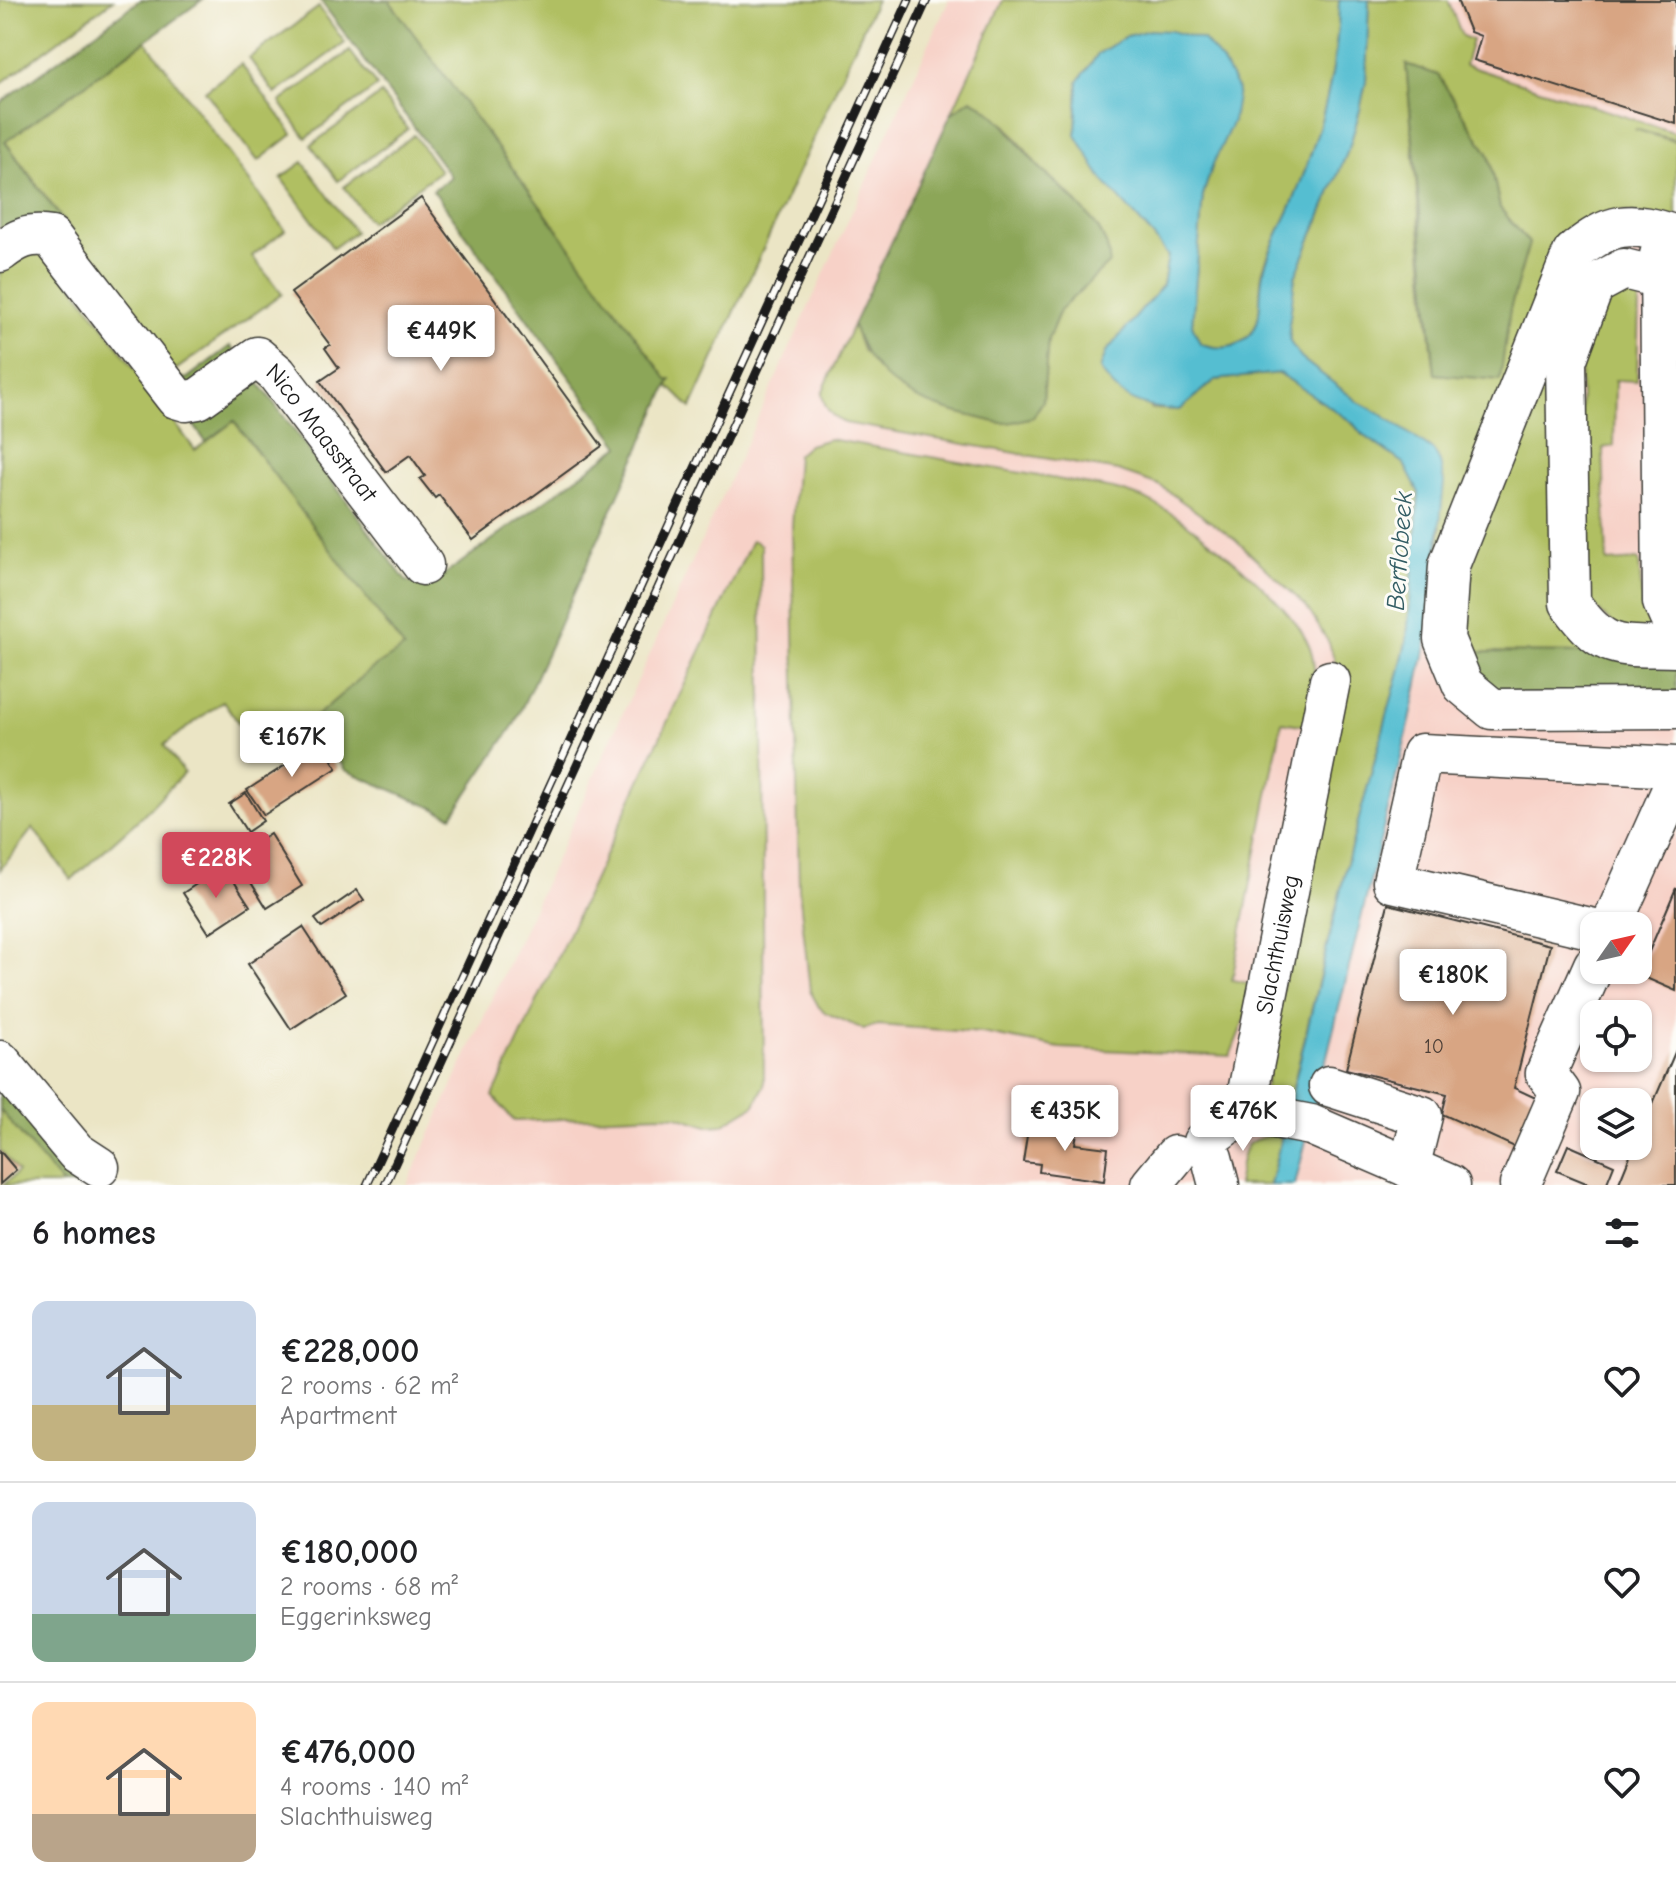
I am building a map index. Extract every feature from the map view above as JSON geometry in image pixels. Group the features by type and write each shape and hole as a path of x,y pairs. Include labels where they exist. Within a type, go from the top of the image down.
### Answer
{"street":[{"path":"1676,619 1669,616 1663,602 1669,233 1624,225 1597,233 1573,253 1449,565 1444,639 1463,685 1492,709 1676,708"},
{"name":"Nico Maasstraat","path":"0,252 18,239 36,234 51,237 176,398 186,401 198,399 257,357 277,374 423,565"},
{"path":"1668,280 1624,269 1594,285 1566,361 1570,603 1588,629 1616,645 1676,647"},
{"name":"Slachthuisweg","path":"1278,1119 1330,681"},
{"path":"1580,926 1393,882 1422,754 1676,767"},
{"path":"1617,912 1676,781"},
{"path":"1520,1185 1560,1092 1546,1073 1586,984"},
{"path":"0,1061 76,1152 99,1167"},
{"path":"1329,1086 1422,1116 1409,1168"},
{"path":"1219,1185 1212,1158 1203,1142 1278,1119 1450,1185"}],"shaded area":[{"path":"949,0 1676,0 1676,1185 407,1185"}],"green space":[{"path":"0,0 113,0 0,84"},
{"path":"140,0 202,0 5,142 176,375 186,379 230,346 239,358 192,390 184,390 170,380 62,235 38,223 15,230 0,241 0,103"},
{"path":"320,0 389,0 667,379 671,379 515,723 452,816 345,770 314,718 370,670 404,648 234,421 206,442 187,416 253,375 406,581 413,583 436,566 444,575 620,446 433,190 451,177"},
{"path":"360,0 876,0 691,408 654,372"},
{"path":"1003,0 1339,0 1336,51 1320,125 1295,197 1263,270 1258,321 1245,340 1233,346 1219,348 1199,343 1192,325 1203,195 1213,164 1127,36 1098,54 1078,82 1076,135 1102,178 1168,256 1163,285 1106,352 1151,409 1180,410 1215,380 1279,373 1352,422 1361,433 1405,464 1419,493 1407,638 1349,855 1289,1103 1277,1101 1265,1090 1337,668 1329,643 1306,606 1235,539 1159,485 1118,471 845,423 826,408 823,398 822,393 853,325 862,350 951,411 1003,423 1033,417 1043,401 1048,339 1060,310 1079,291 1087,217 1074,199 1038,166 1007,126 971,99 951,114"},
{"path":"1369,0 1448,0 1462,36 1472,40 1465,65 1676,133 1676,140 1634,129 1676,142 1676,220 1617,211 1437,561 1441,527 1381,414 1358,402 1301,358 1290,342 1295,277 1349,148 1366,81","holes":["1406,64 1438,75 1489,155 1500,208 1529,243 1510,309 1499,380 1435,374"]},
{"path":"319,7 345,43 275,94 249,58"},
{"path":"146,41 285,230 252,256 282,294 174,371 5,141"},
{"path":"350,51 377,86 306,138 280,102"},
{"path":"241,64 293,134 258,161 205,91"},
{"path":"1406,64 1438,75 1489,155 1500,208 1529,243 1510,309 1500,380 1435,374"},
{"path":"381,94 408,129 338,181 311,145"},
{"path":"971,99 992,113 1037,165 1083,209 1094,222 1108,249 1109,263 1060,310 1048,339 1043,401 1033,417 1009,423 950,411 898,387 872,362 853,325 951,114"},
{"path":"414,135 440,171 370,222 344,187"},
{"path":"303,162 355,232 333,248 281,178"},
{"path":"20,252 52,257 195,450 234,421 405,648 370,670 314,718 269,718 247,735 223,701 164,745 184,773 138,820 71,880 33,828 0,870 0,267"},
{"path":"1599,256 1590,269 1562,337 1596,653 1467,652 1454,598 1580,260"},
{"path":"1607,289 1632,290 1639,299 1637,381 1615,380 1614,446 1603,448 1607,562 1639,560 1643,612 1650,623 1668,633 1621,633 1584,596 1580,349"},
{"path":"829,439 1113,489 1143,498 1197,531 1244,569 1301,630 1313,658 1313,696 1307,726 1282,722 1232,980 1258,985 1230,1056 1060,1048 982,1033 878,1025 863,1029 819,1007 810,991 799,889 792,526 797,455 809,445"},
{"path":"752,540 761,545 764,1086 755,1105 722,1125 708,1126 677,1116 661,1115 514,1121 493,1096"},
{"path":"1462,653 1596,653 1676,662 1676,699 1514,696 1489,686"},
{"path":"0,1083 97,1185 63,1185 0,1110"},
{"path":"0,1110 63,1185 3,1185 18,1172 0,1150"},
{"path":"1282,1134 1270,1185 1237,1185 1246,1147 1258,1139"}],"water":[{"path":"1339,0 1369,0 1366,81 1349,148 1295,277 1290,342 1301,358 1358,402 1434,451 1444,482 1429,632 1410,721 1295,1185 1270,1185 1349,855 1407,638 1419,493 1404,464 1361,433 1352,422 1279,373 1215,380 1180,410 1155,408 1134,401 1107,380 1100,369 1106,352 1163,285 1168,256 1102,179 1076,135 1078,82 1098,54 1127,36 1149,30 1171,31 1203,40 1222,61 1238,90 1233,121 1203,195 1192,325 1200,343 1219,348 1233,346 1250,335 1258,321 1262,278 1267,261 1295,197 1320,125 1336,51"}],"building":[{"path":"1457,0 1676,0 1676,124 1474,60 1481,36 1470,32"},
{"path":"421,198 602,446 473,540 439,495 435,498 420,479 425,476 410,455 386,472 320,381 339,368 325,348 330,345 291,293"},
{"path":"321,742 337,768 264,815 247,790"},
{"path":"246,793 263,821 247,832 229,804"},
{"path":"270,834 302,886 267,908 235,857"},
{"path":"224,866 250,906 209,933 183,893"},
{"path":"1676,888 1676,991 1652,981 1652,944"},
{"path":"357,890 364,900 322,928 315,919"},
{"path":"1388,904 1550,945 1514,1088 1540,1100 1519,1149 1442,1114 1447,1094 1346,1069"},
{"path":"303,927 346,993 291,1029 248,964"},
{"path":"1676,1050 1676,1185 1618,1185 1628,1160 1652,1160 1652,1106"},
{"path":"1045,1123 1078,1127 1075,1144 1108,1148 1104,1181 1039,1172 1040,1164 1023,1162 1028,1129 1044,1131"},
{"path":"1568,1145 1580,1150 1580,1160 1602,1160 1614,1165 1606,1185 1591,1185 1557,1171"},
{"path":"0,1151 16,1170 0,1184"}],"railway":[{"path":"367,1185 909,0"},
{"path":"385,1185 927,0"}],"water label":[{"name":"Berflobeek","path":"1400,551"}]}
